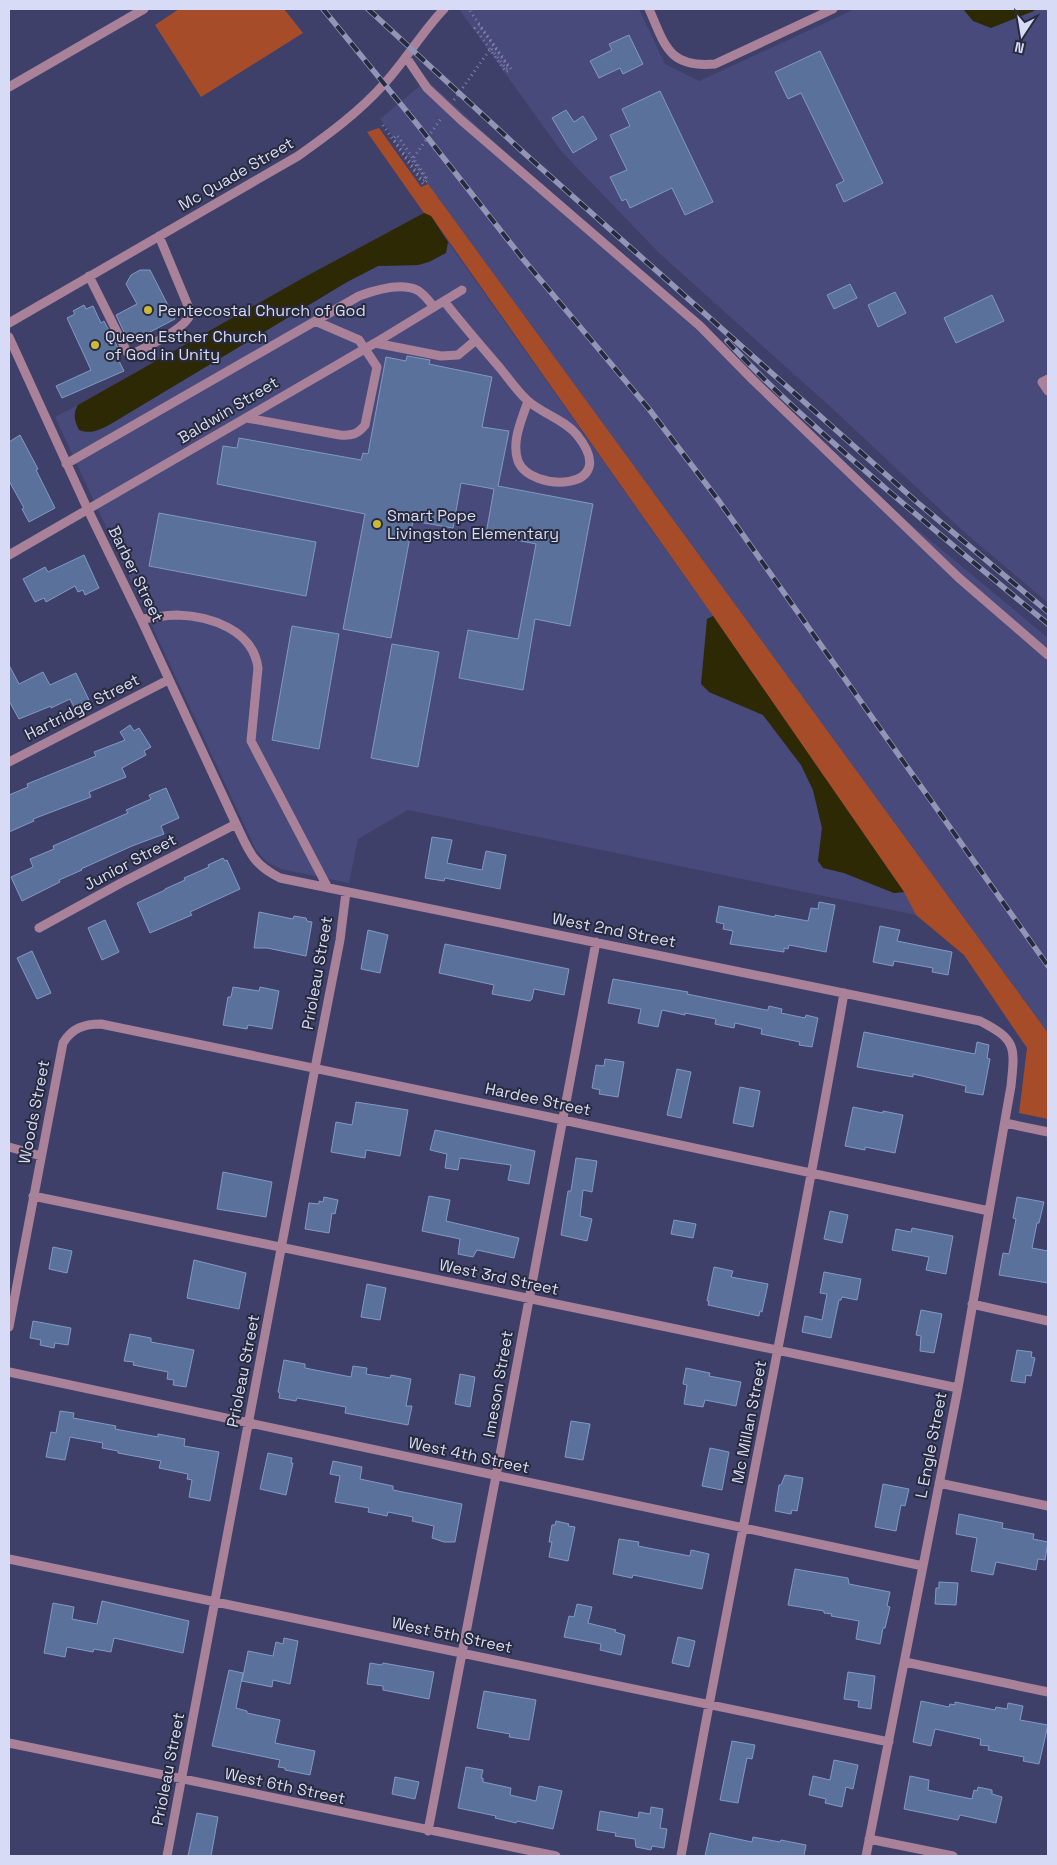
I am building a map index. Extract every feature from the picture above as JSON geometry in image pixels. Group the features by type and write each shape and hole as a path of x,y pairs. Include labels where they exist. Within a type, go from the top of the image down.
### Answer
{"street":[{"path":"9,87 144,9"},
{"name":"Mc Quade Street","path":"9,323 298,156 326,136 363,106 384,84 444,9"},
{"path":"649,9 667,50 676,58 687,63 700,65 714,64 833,9"},
{"path":"406,57 427,88 461,120 700,326 753,380 959,578 1048,655"},
{"path":"89,276 127,352 133,354 169,334 189,319 191,313 159,236"},
{"path":"66,464 359,296 378,289 395,287 418,290 434,307"},
{"name":"Baldwin Street","path":"9,555 365,349 462,290"},
{"path":"444,301 528,401 573,430 586,446 591,459 587,473 574,482 552,481 532,476 518,461 516,442 528,401"},
{"path":"246,418 350,436 359,432 365,425 377,367 359,340 315,321"},
{"name":"Barber Street","path":"9,337 66,464 142,619 168,680 236,824"},
{"path":"375,343 441,356 458,354 476,340"},
{"path":"1048,379 1042,382 1048,391"},
{"path":"142,619 177,615 220,623 235,631 249,645 257,658 258,680 251,741 328,888"},
{"name":"Hartridge Street","path":"9,762 168,680"},
{"name":"West 2nd Street","path":"236,824 252,858 264,870 280,878 980,1021 996,1029 1008,1040"},
{"name":"Junior Street","path":"39,928 121,883 236,824"},
{"name":"Prioleau Street","path":"167,1856 340,940 346,892"},
{"name":"Imeson Street","path":"428,1831 596,942"},
{"name":"Mc Millan Street","path":"681,1856 813,1173 844,993"},
{"name":"Hardee Street","path":"79,1027 101,1024 989,1211"},
{"name":"Woods Street","path":"9,1327 63,1043 68,1033 79,1027"},
{"name":"L Engle Street","path":"866,1856 958,1388 1005,1124 1014,1050 1008,1040"},
{"path":"1005,1124 1048,1132"},
{"path":"9,1147 41,1156"},
{"name":"West 3rd Street","path":"33,1196 958,1388"},
{"path":"972,1304 1048,1321"},
{"name":"West 4th Street","path":"9,1372 923,1566"},
{"path":"939,1483 1048,1506"},
{"name":"West 5th Street","path":"9,1559 889,1742"},
{"path":"905,1662 1048,1692"},
{"name":"West 6th Street","path":"9,1743 556,1856"},
{"path":"870,1839 953,1856"}],"path":[{"path":"470,10 511,69 506,72 474,28 479,25 509,68 506,70 490,48"},
{"path":"383,125 423,184 428,180 397,135 394,138 423,181 426,179 412,160"}],"shaded area":[{"path":"179,9 284,9 303,33 201,97 155,25"},
{"path":"459,9 639,9 665,64 699,81 855,9 1048,9 1048,603 962,530 834,410 659,253 561,151"},
{"path":"963,9 1035,9 991,28 973,21"},
{"path":"427,80 907,521 1048,638 1048,1033 380,119"},
{"path":"379,128 421,187 428,184 1048,1033 1048,1119 1019,1113 1027,1048 964,955 916,915 904,892 713,616 431,216 424,213 367,132"},
{"path":"424,213 431,216 448,242 446,253 429,262 418,265 378,266 347,282 110,425 93,432 79,430 75,417 78,405 303,278"},
{"name":"Smart Pope Livingston Elementary","path":"448,242 713,616 707,619 709,692 763,715 801,765 813,790 822,828 818,861 823,867 844,873 894,893 904,892 916,915 408,810 358,839 349,883 281,869 267,862 256,850 55,417 78,405 74,412 114,422 347,282 378,266 418,265 445,253"},
{"path":"713,616 904,892 894,893 844,873 823,868 818,861 822,828 813,790 801,765 763,715 709,692 701,684 707,619"}],"building":[{"path":"629,35 643,64 623,74 620,68 599,78 590,61 612,50 609,44"},
{"path":"820,51 883,183 844,202 836,185 844,181 801,93 788,99 775,72"},
{"path":"660,91 713,202 685,215 672,188 630,208 626,199 622,201 610,177 627,170 610,135 630,126 622,109"},
{"path":"566,110 574,122 583,116 597,139 573,153 552,118"},
{"name":"Pentecostal Church of God","path":"140,270 150,270 175,319 129,343 116,315 137,304 126,284 131,275"},
{"path":"850,284 857,298 834,309 827,295"},
{"path":"895,292 906,313 878,327 868,305"},
{"path":"992,295 1004,321 956,343 944,318"},
{"name":"Queen Esther Church of God in Unity","path":"84,305 86,309 93,306 101,323 104,321 118,348 114,351 124,371 62,398 56,386 91,370 67,318 75,314 73,311"},
{"path":"407,356 430,360 429,364 492,377 482,427 509,431 498,486 593,504 570,626 535,619 523,690 459,678 468,630 518,639 536,544 486,534 494,489 461,483 453,528 413,521 391,638 343,629 365,514 217,484 223,446 237,448 239,438 361,460 363,453 368,454 386,357 406,361"},
{"path":"20,435 38,469 36,470 55,508 29,522 22,509 24,508 9,481 9,442"},
{"path":"159,513 316,542 306,596 149,566"},
{"path":"84,555 99,588 85,595 83,590 78,592 75,586 46,602 44,598 35,602 23,579 45,567 48,572"},
{"path":"292,626 339,634 319,749 272,740"},
{"path":"392,644 439,652 418,767 371,758"},
{"path":"9,665 19,684 43,672 50,685 76,673 89,700 74,707 70,699 19,719 9,701"},
{"path":"130,725 134,731 139,728 151,747 144,751 146,755 122,768 126,777 89,792 91,797 33,819 34,821 9,832 9,795 28,787 27,784 96,756 94,752 125,740 120,732"},
{"path":"166,788 179,818 161,826 164,834 81,869 22,901 11,877 33,867 30,859 54,849 53,846 128,813 126,810 151,799 149,795"},
{"path":"432,837 452,840 447,863 482,870 486,851 506,855 500,889 445,878 444,881 425,878"},
{"path":"223,858 225,861 227,860 240,889 190,912 192,915 150,933 137,903 185,880 184,878 209,867 208,865"},
{"path":"819,902 835,905 826,952 789,945 788,949 784,948 784,952 730,944 733,931 723,929 724,924 716,922 719,906 775,917 775,915 808,921 811,908 818,909"},
{"path":"259,912 293,919 294,916 306,918 307,921 312,922 306,956 267,948 254,948"},
{"path":"105,920 119,952 102,960 88,928"},
{"path":"880,926 900,930 897,941 952,952 948,975 932,972 933,968 894,961 893,966 873,962"},
{"path":"368,930 388,935 380,973 361,969"},
{"path":"445,944 569,969 564,995 534,989 530,1001 492,994 494,985 439,973"},
{"path":"32,951 51,993 37,999 17,958"},
{"path":"613,979 688,992 687,994 766,1010 768,1010 769,1006 782,1009 781,1013 805,1018 806,1015 818,1018 812,1047 799,1045 800,1042 761,1034 762,1029 735,1023 734,1028 715,1024 716,1019 685,1013 685,1015 662,1010 658,1027 638,1023 641,1009 608,1003"},
{"path":"233,987 259,991 260,987 279,991 272,1029 248,1025 247,1029 223,1025 228,997 231,997"},
{"path":"864,1032 975,1054 977,1042 989,1045 987,1058 990,1059 983,1095 965,1092 966,1086 913,1074 913,1077 857,1067"},
{"path":"605,1059 624,1062 618,1097 599,1094 600,1090 592,1088 596,1065 604,1066"},
{"path":"677,1069 691,1072 681,1118 667,1115"},
{"path":"740,1087 760,1091 753,1127 733,1123"},
{"path":"356,1102 408,1110 400,1156 366,1150 365,1158 331,1152 336,1122 352,1125"},
{"path":"853,1107 903,1115 895,1153 865,1147 865,1150 845,1146"},
{"path":"435,1130 535,1151 529,1184 508,1180 511,1165 460,1158 458,1170 445,1168 447,1154 430,1150"},
{"path":"576,1158 597,1161 592,1192 583,1190 580,1216 592,1219 587,1241 561,1235 568,1191 571,1191"},
{"path":"223,1172 272,1182 266,1217 217,1209"},
{"path":"429,1196 450,1200 446,1221 519,1238 514,1258 477,1250 473,1257 458,1254 460,1239 422,1231"},
{"path":"324,1197 338,1200 335,1214 332,1213 329,1233 305,1229 309,1203 319,1204 319,1201 323,1202"},
{"path":"1017,1197 1044,1202 1032,1248 1048,1251 1048,1283 999,1275 1003,1253 1009,1254 1016,1219 1013,1218"},
{"path":"830,1211 848,1215 842,1243 824,1239"},
{"path":"674,1220 696,1224 693,1238 671,1234"},
{"path":"912,1228 953,1236 946,1274 926,1270 929,1257 892,1250 896,1229 911,1232"},
{"path":"53,1247 72,1251 67,1273 49,1269"},
{"path":"194,1260 246,1273 239,1309 187,1298"},
{"path":"714,1267 733,1271 731,1277 768,1284 762,1312 760,1311 759,1316 708,1305 709,1301 707,1301"},
{"path":"824,1272 861,1279 857,1300 842,1297 839,1300 831,1338 802,1332 805,1316 822,1320 827,1294 820,1293"},
{"path":"367,1284 386,1288 380,1320 361,1317"},
{"path":"921,1310 942,1314 934,1353 920,1351 921,1336 916,1335"},
{"path":"33,1321 71,1328 68,1345 55,1343 54,1348 40,1345 41,1340 30,1338"},
{"path":"130,1334 151,1338 151,1342 194,1350 186,1387 173,1385 174,1380 167,1379 168,1372 133,1365 134,1362 124,1361"},
{"path":"1017,1350 1032,1352 1031,1357 1035,1358 1031,1376 1026,1375 1025,1383 1011,1381"},
{"path":"284,1360 305,1364 305,1368 351,1377 353,1366 367,1368 366,1374 390,1378 391,1375 411,1379 406,1406 412,1406 408,1425 345,1413 346,1407 297,1398 296,1401 279,1398 280,1393 278,1392"},
{"path":"686,1368 710,1373 709,1376 741,1382 736,1406 705,1400 703,1407 684,1404 687,1385 683,1384"},
{"path":"460,1374 475,1377 470,1407 455,1404"},
{"path":"60,1411 74,1413 73,1418 116,1426 115,1429 158,1437 158,1434 185,1439 184,1446 219,1452 210,1501 189,1497 192,1480 187,1479 188,1474 159,1468 161,1461 102,1448 103,1443 70,1437 65,1460 46,1457 51,1432 56,1433"},
{"path":"571,1421 590,1424 583,1460 565,1457"},
{"path":"710,1448 729,1452 722,1490 702,1486"},
{"path":"268,1453 292,1458 291,1463 293,1463 286,1495 260,1489"},
{"path":"333,1461 362,1467 360,1479 393,1486 393,1490 462,1504 455,1542 444,1542 432,1538 434,1526 412,1521 413,1517 388,1512 387,1516 368,1512 369,1508 335,1502 340,1476 330,1474"},
{"path":"785,1475 803,1478 797,1511 792,1510 791,1514 775,1511 779,1485 781,1485"},
{"path":"883,1484 909,1489 905,1506 901,1505 896,1531 875,1527"},
{"path":"959,1514 1003,1523 1002,1528 1034,1534 1033,1539 1048,1542 1045,1560 1038,1559 1036,1570 996,1562 993,1575 971,1571 977,1538 956,1534"},
{"path":"556,1521 575,1527 568,1561 549,1557 552,1542 549,1542 552,1525 555,1525"},
{"path":"619,1539 639,1542 638,1546 690,1556 691,1550 709,1554 702,1589 633,1575 632,1578 613,1574"},
{"path":"795,1569 848,1578 849,1584 890,1592 887,1606 890,1607 880,1644 856,1639 859,1621 831,1616 832,1614 824,1613 824,1611 788,1605"},
{"path":"939,1582 958,1583 956,1605 935,1604 936,1588 939,1588"},
{"path":"102,1601 189,1621 183,1653 114,1638 111,1652 94,1649 93,1652 67,1647 65,1657 44,1653 53,1603 74,1607 72,1619 97,1624"},
{"path":"577,1604 592,1607 588,1623 616,1630 615,1632 625,1635 621,1655 600,1650 601,1644 564,1637 569,1616 574,1617"},
{"path":"678,1637 695,1641 689,1667 672,1663"},
{"path":"284,1638 298,1641 290,1684 273,1680 272,1687 242,1681 248,1651 273,1656 276,1642 283,1644"},
{"path":"370,1663 382,1665 383,1663 434,1672 429,1699 383,1690 383,1686 367,1684"},
{"path":"229,1670 243,1673 236,1708 247,1711 247,1713 280,1720 275,1743 315,1751 310,1775 278,1767 280,1760 212,1746"},
{"path":"848,1672 875,1676 871,1709 858,1707 859,1701 844,1699"},
{"path":"484,1691 536,1700 529,1740 509,1737 510,1734 477,1728"},
{"path":"921,1701 949,1707 950,1704 955,1705 955,1702 995,1710 996,1707 1007,1709 1008,1703 1023,1706 1020,1720 1048,1725 1039,1764 1023,1761 1024,1757 988,1750 989,1746 980,1745 981,1739 935,1729 931,1746 913,1742"},
{"path":"732,1741 755,1745 752,1759 747,1758 738,1803 720,1800"},
{"path":"834,1760 858,1765 853,1789 846,1787 842,1807 825,1803 826,1799 809,1795 813,1776 830,1780"},
{"path":"466,1767 483,1770 481,1778 483,1778 483,1782 511,1788 510,1795 536,1801 539,1786 562,1791 553,1829 517,1821 516,1823 495,1818 496,1816 458,1808"},
{"path":"910,1776 929,1780 928,1790 972,1799 974,1790 977,1791 978,1787 992,1790 992,1794 1002,1797 996,1823 960,1815 958,1820 904,1809"},
{"path":"395,1777 419,1782 415,1799 392,1794"},
{"path":"651,1807 663,1809 660,1828 667,1829 664,1848 652,1846 651,1850 636,1847 635,1839 615,1836 616,1833 597,1830 600,1811 638,1818 639,1812 650,1814"},
{"path":"197,1813 218,1817 211,1856 188,1856"},
{"path":"710,1833 752,1842 753,1837 806,1845 804,1856 705,1856"}],"railway":[{"path":"323,9 417,124 523,259 649,409 719,501 1048,966"},
{"path":"368,9 524,153 918,503 1048,612"},
{"path":"727,341 784,398 844,453 1048,624"}],"place":[{"name":"Pentecostal Church of God","path":"148,310"},
{"name":"Queen Esther Church of God in Unity","path":"95,345"},
{"name":"Smart Pope Livingston Elementary","path":"377,524"}]}
